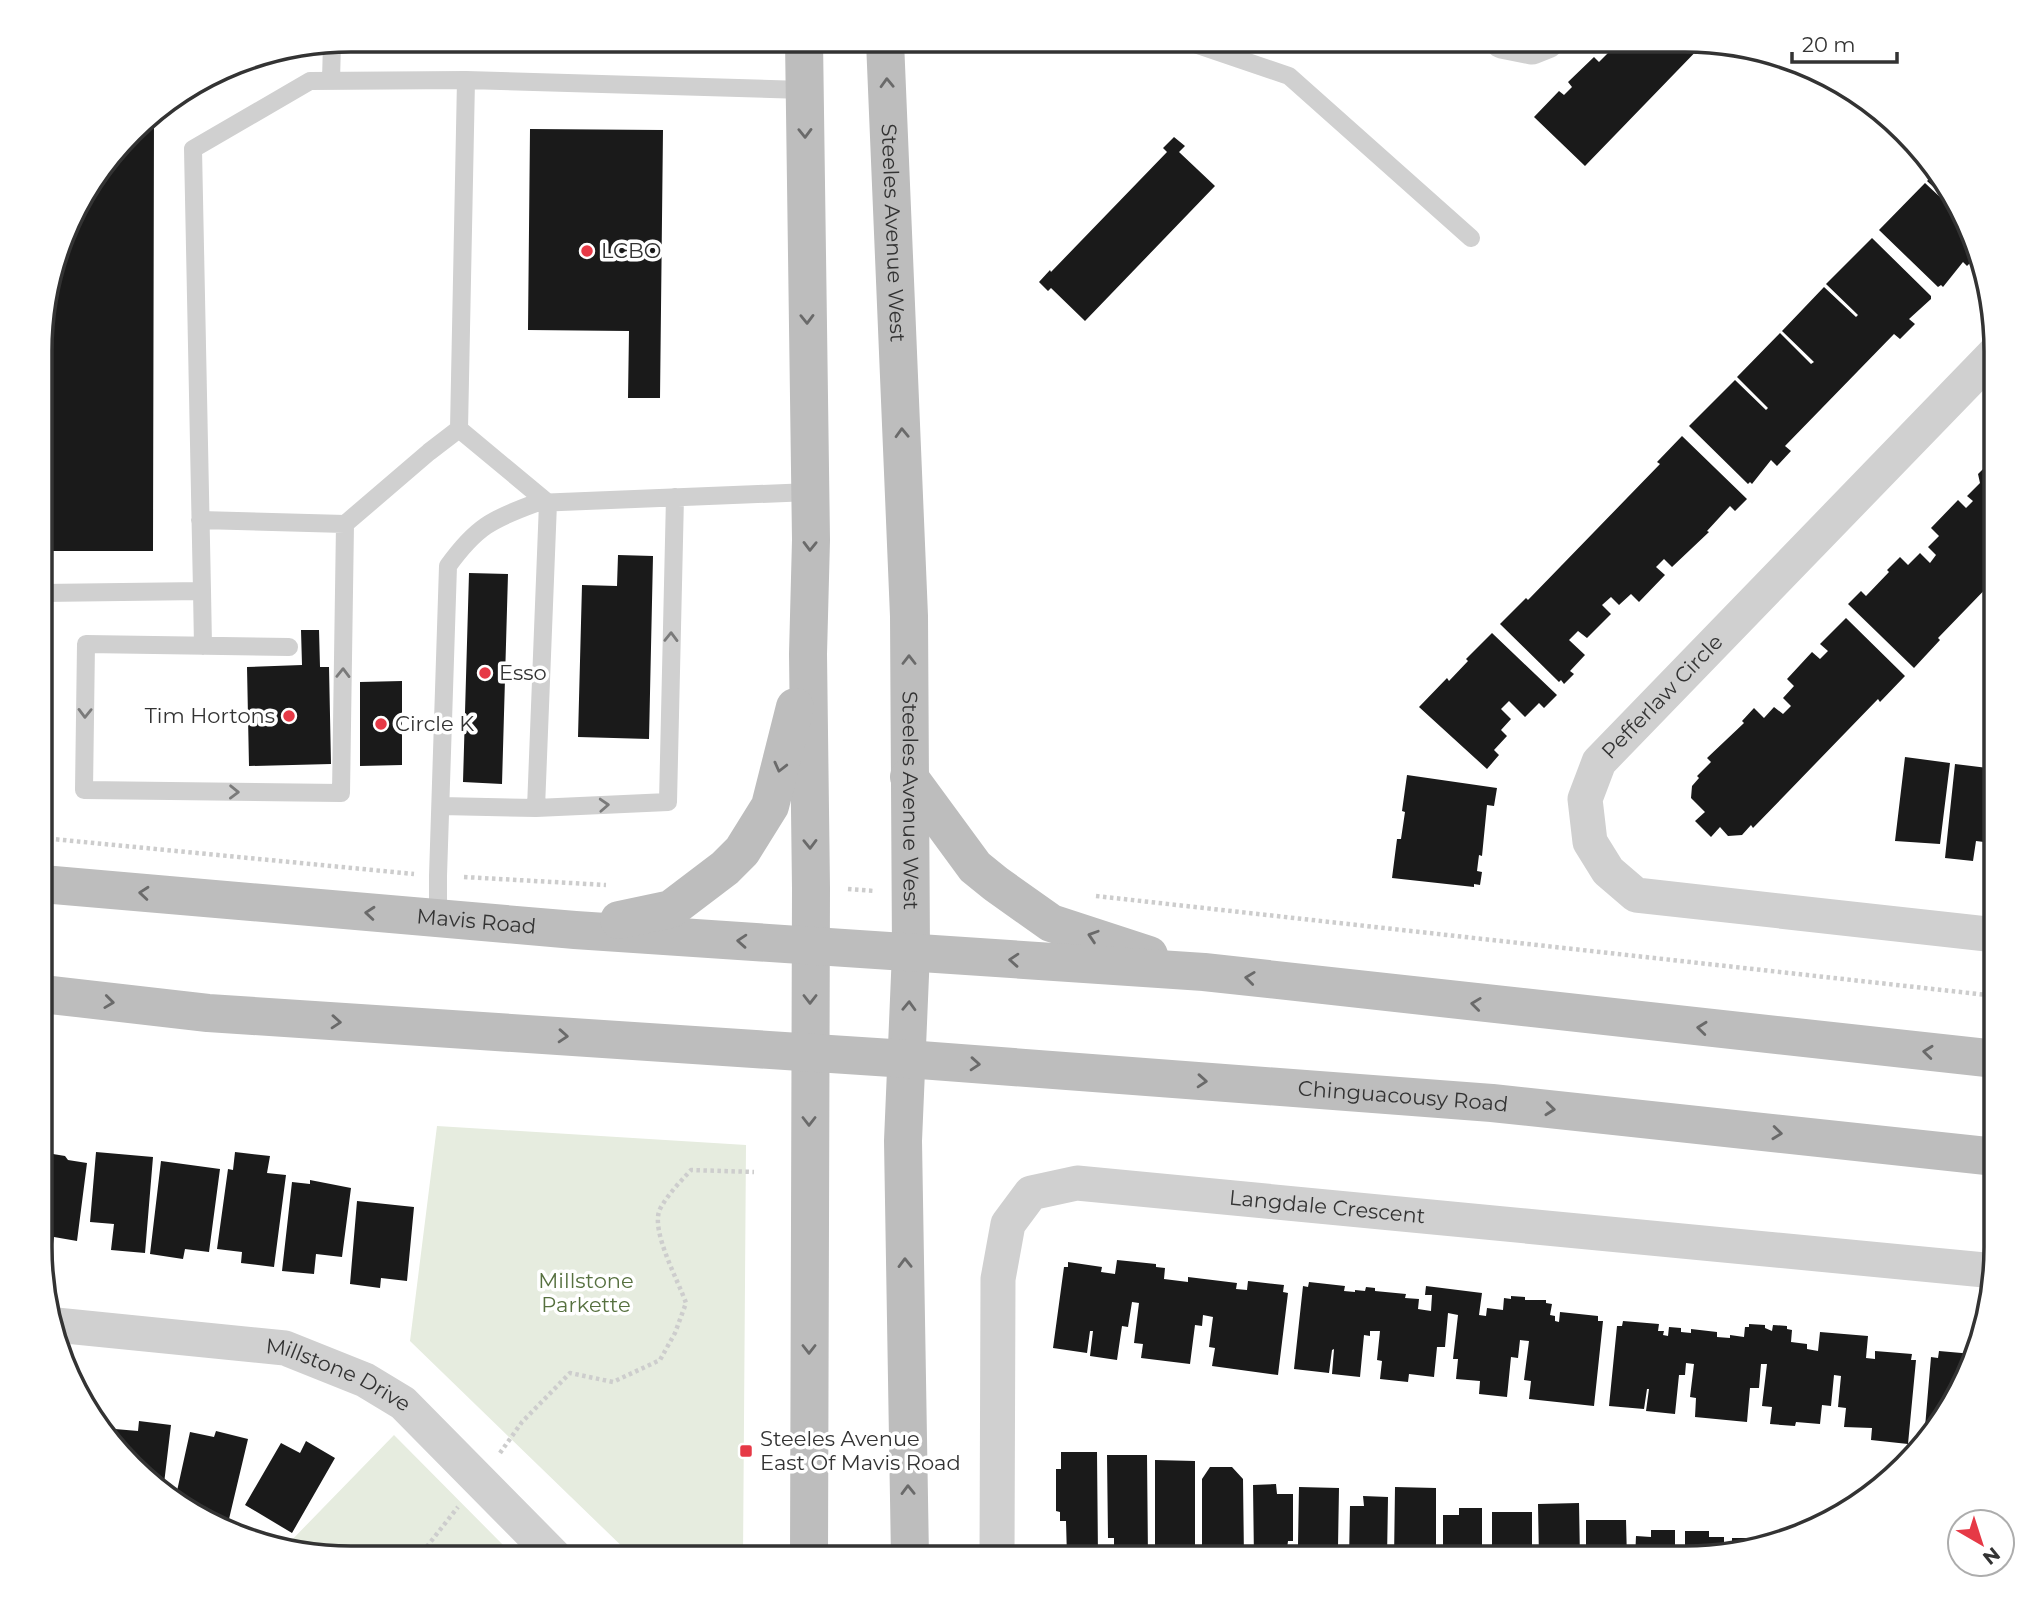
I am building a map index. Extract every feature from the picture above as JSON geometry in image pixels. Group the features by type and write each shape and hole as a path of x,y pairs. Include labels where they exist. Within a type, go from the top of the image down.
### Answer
{"main road":[{"path":"804,52 810,492 809,1546"},
{"name":"Steeles Avenue West","path":"886,52 909,616 911,952 903,1141 909,1546"},
{"path":"575,930 671,909 742,851 770,806 808,654"},
{"path":"909,777 975,867 1051,923 1204,972"},
{"name":"Mavis Road","path":"52,885 575,930 911,952"},
{"path":"911,952 1204,972 1984,1058"},
{"path":"52,995 208,1013 810,1053"},
{"name":"Chinguacousy Road","path":"810,1053 1492,1103 1984,1156"}],"street":[{"name":"Pefferlaw Circle","path":"1984,369 1599,762 1585,799 1590,842 1608,871 1636,895 1984,934"},
{"name":"Langdale Crescent","path":"997,1546 998,1279 1008,1224 1031,1193 1077,1183 1984,1270"},
{"name":"Millstone Drive","path":"63,1326 285,1348 365,1380 403,1404 544,1546"}],"lane":[{"path":"1218,52 1289,76 1471,238"},
{"path":"331,80 332,53"},
{"path":"203,646 193,149 310,81 466,80 804,90"},
{"path":"459,429 466,80"},
{"path":"200,520 345,524 459,429"},
{"path":"459,429 548,503"},
{"path":"438,919 448,566 466,541 498,517 536,503 810,492"},
{"path":"441,806 536,808 668,802 675,498"},
{"path":"536,808 548,503"},
{"path":"289,647 86,644 84,790 341,793 345,524"},
{"path":"52,593 202,591"}],"path":[{"path":"52,839 438,876 608,885"},
{"path":"811,888 911,893"},
{"path":"1092,896 1984,995"},
{"path":"428,1546 480,1481 522,1422 570,1373 614,1382 660,1360 675,1334 686,1303 660,1240 658,1212 691,1170 754,1172"}],"green space":[{"name":"Millstone Parkette","path":"437,1126 746,1145 743,1546 622,1546 410,1341"},
{"path":"394,1435 504,1546 332,1546 291,1541"}],"building":[{"path":"1609,52 1695,52 1585,166 1534,117 1559,91 1564,95 1572,87 1568,82 1594,57 1599,62"},
{"path":"154,127 153,551 52,551 52,351 58,293 68,255 83,219 114,169"},
{"path":"530,129 663,130 660,398 628,398 629,331 528,330"},
{"path":"1174,137 1185,146 1179,152 1215,186 1085,321 1051,288 1048,291 1039,282 1167,152 1163,148"},
{"path":"1925,183 1942,199 1954,219 1971,262 1967,266 1963,262 1943,287 1938,287 1879,230"},
{"path":"1872,238 1931,299 1909,319 1915,324 1900,339 1894,334 1785,446 1791,451 1777,466 1771,460 1752,484 1748,484 1689,426 1735,380 1766,410 1768,408 1737,377 1780,333 1811,364 1814,362 1782,331 1824,287 1856,317 1858,315 1826,284"},
{"path":"1682,436 1747,499 1735,511 1730,506 1707,531 1709,532 1672,567 1664,559 1656,567 1665,575 1639,602 1631,594 1619,605 1611,597 1602,605 1611,614 1587,638 1578,631 1569,640 1585,655 1570,671 1574,674 1564,684 1561,680 1559,682 1500,624 1526,598 1528,600 1660,464 1657,462"},
{"path":"1984,468 1984,590 1938,638 1940,640 1914,668 1848,604 1861,591 1866,596 1900,557 1908,565 1920,553 1930,563 1936,555 1928,547 1939,536 1931,528 1958,500 1966,508 1973,501 1967,496 1980,483 1978,474"},
{"path":"618,555 653,556 649,739 578,737 582,585 617,586"},
{"path":"469,573 508,574 502,784 463,782"},
{"path":"1846,618 1905,676 1880,702 1878,699 1753,828 1751,825 1742,835 1728,836 1720,827 1711,837 1695,821 1705,812 1691,798 1692,786 1699,778 1697,776 1711,762 1707,758 1744,723 1742,721 1754,708 1764,718 1774,707 1783,714 1791,706 1783,698 1794,686 1787,679 1812,652 1820,659 1828,651 1820,644"},
{"name":"Tim Hortons","path":"301,630 319,630 320,667 329,667 331,764 249,766 247,667 302,665"},
{"path":"1492,633 1557,695 1544,708 1539,703 1525,717 1509,701 1501,709 1511,719 1501,730 1507,736 1494,750 1499,755 1487,769 1419,707 1447,678 1449,681"},
{"name":"Circle K","path":"402,681 402,765 360,766 360,682"},
{"path":"1905,757 1950,763 1940,844 1895,841"},
{"path":"1955,764 1984,768 1984,842 1976,841 1973,861 1945,858"},
{"path":"1407,775 1497,788 1494,806 1487,805 1482,856 1479,855 1477,871 1482,872 1480,885 1474,884 1474,887 1392,878 1397,839 1401,839 1405,812 1402,811"},
{"path":"96,1152 153,1157 145,1253 111,1250 114,1224 90,1222"},
{"path":"235,1152 270,1156 267,1173 286,1175 274,1267 241,1263 242,1252 217,1249 228,1169 233,1170"},
{"path":"52,1155 87,1163 77,1241 54,1237 52,1244"},
{"path":"161,1161 220,1169 209,1252 185,1249 183,1259 150,1254"},
{"path":"310,1180 351,1188 342,1257 316,1254 314,1274 282,1271 292,1182 310,1184"},
{"path":"357,1201 414,1207 407,1281 381,1278 380,1288 350,1284"},
{"path":"1117,1260 1156,1264 1156,1267 1165,1268 1164,1279 1188,1282 1188,1277 1237,1283 1236,1289 1247,1290 1248,1281 1284,1285 1283,1292 1288,1293 1278,1375 1212,1366 1215,1348 1209,1347 1213,1317 1203,1315 1202,1326 1195,1325 1190,1364 1141,1358 1143,1344 1134,1343 1139,1303 1132,1302 1128,1327 1122,1326 1117,1360 1090,1356 1093,1331 1090,1331 1087,1353 1053,1348 1064,1267 1068,1267 1068,1262 1102,1267 1101,1272 1115,1274"},
{"path":"1309,1282 1345,1286 1344,1291 1365,1291 1366,1287 1375,1288 1375,1291 1406,1294 1405,1298 1419,1299 1418,1309 1431,1311 1432,1295 1425,1295 1426,1286 1482,1293 1479,1315 1486,1316 1487,1308 1503,1310 1504,1298 1511,1299 1511,1296 1525,1297 1525,1300 1546,1300 1546,1303 1552,1304 1550,1315 1555,1316 1555,1321 1559,1322 1560,1312 1598,1316 1598,1321 1603,1321 1594,1406 1529,1399 1531,1381 1524,1380 1529,1341 1520,1340 1518,1358 1511,1357 1507,1397 1479,1394 1480,1381 1456,1379 1458,1359 1453,1359 1458,1315 1448,1313 1445,1347 1437,1347 1434,1377 1409,1374 1408,1382 1380,1379 1382,1361 1377,1360 1380,1331 1370,1331 1370,1336 1364,1335 1360,1377 1332,1374 1334,1349 1329,1373 1294,1369 1303,1286 1308,1287"},
{"path":"1623,1321 1659,1324 1658,1331 1664,1331 1663,1335 1668,1336 1669,1327 1681,1328 1681,1332 1691,1333 1691,1329 1717,1332 1717,1337 1730,1338 1730,1335 1744,1337 1745,1327 1749,1327 1749,1324 1765,1325 1765,1328 1772,1331 1773,1325 1787,1326 1787,1329 1792,1330 1791,1342 1807,1344 1807,1349 1818,1351 1820,1332 1868,1336 1866,1358 1875,1359 1875,1351 1912,1354 1911,1360 1916,1360 1908,1444 1871,1440 1872,1428 1844,1427 1846,1408 1838,1407 1841,1376 1834,1375 1831,1406 1822,1405 1820,1424 1770,1424 1772,1407 1762,1406 1767,1364 1761,1364 1759,1388 1750,1388 1747,1422 1695,1417 1696,1398 1690,1397 1694,1364 1686,1363 1685,1375 1679,1375 1675,1414 1646,1411 1649,1389 1644,1409 1609,1406 1617,1326 1622,1326"},
{"path":"1939,1351 1965,1353 1954,1380 1925,1427 1931,1357 1938,1358"},
{"path":"139,1421 171,1425 164,1481 115,1431 138,1431"},
{"path":"216,1431 248,1439 229,1519 219,1516 177,1491 190,1432 214,1437"},
{"path":"306,1441 335,1458 292,1533 245,1505 281,1443 300,1453"},
{"path":"1061,1452 1097,1452 1098,1546 1067,1546 1066,1521 1060,1521 1060,1512 1056,1511 1056,1469 1061,1469"},
{"path":"1107,1455 1147,1455 1148,1546 1114,1546 1114,1538 1108,1538"},
{"path":"1155,1460 1195,1461 1195,1545 1155,1546"},
{"path":"1210,1467 1232,1467 1243,1479 1244,1546 1202,1546 1202,1479"},
{"path":"1276,1484 1277,1494 1293,1494 1293,1541 1288,1541 1287,1546 1254,1546 1253,1485"},
{"path":"1299,1487 1339,1488 1338,1546 1298,1545"},
{"path":"1395,1487 1436,1488 1436,1546 1394,1546"},
{"path":"1363,1496 1388,1497 1387,1546 1349,1546 1350,1506 1364,1506"},
{"path":"1579,1503 1580,1546 1539,1546 1538,1504"},
{"path":"1459,1508 1482,1508 1482,1546 1443,1546 1443,1515 1459,1515"},
{"path":"1492,1512 1532,1512 1532,1546 1492,1546"},
{"path":"1586,1520 1626,1520 1627,1546 1586,1546"},
{"path":"1651,1530 1675,1530 1675,1546 1636,1546 1636,1536 1651,1537"},
{"path":"1685,1531 1709,1531 1709,1537 1724,1537 1724,1544 1685,1546"},
{"path":"1732,1538 1755,1538 1744,1541 1732,1543"}],"place":[{"name":"LCBO","path":"587,251"},
{"name":"Esso","path":"485,673"},
{"name":"Tim Hortons","path":"289,716"},
{"name":"Circle K","path":"381,724"},
{"name":"Steeles Avenue East Of Mavis Road","path":"746,1451"}]}
